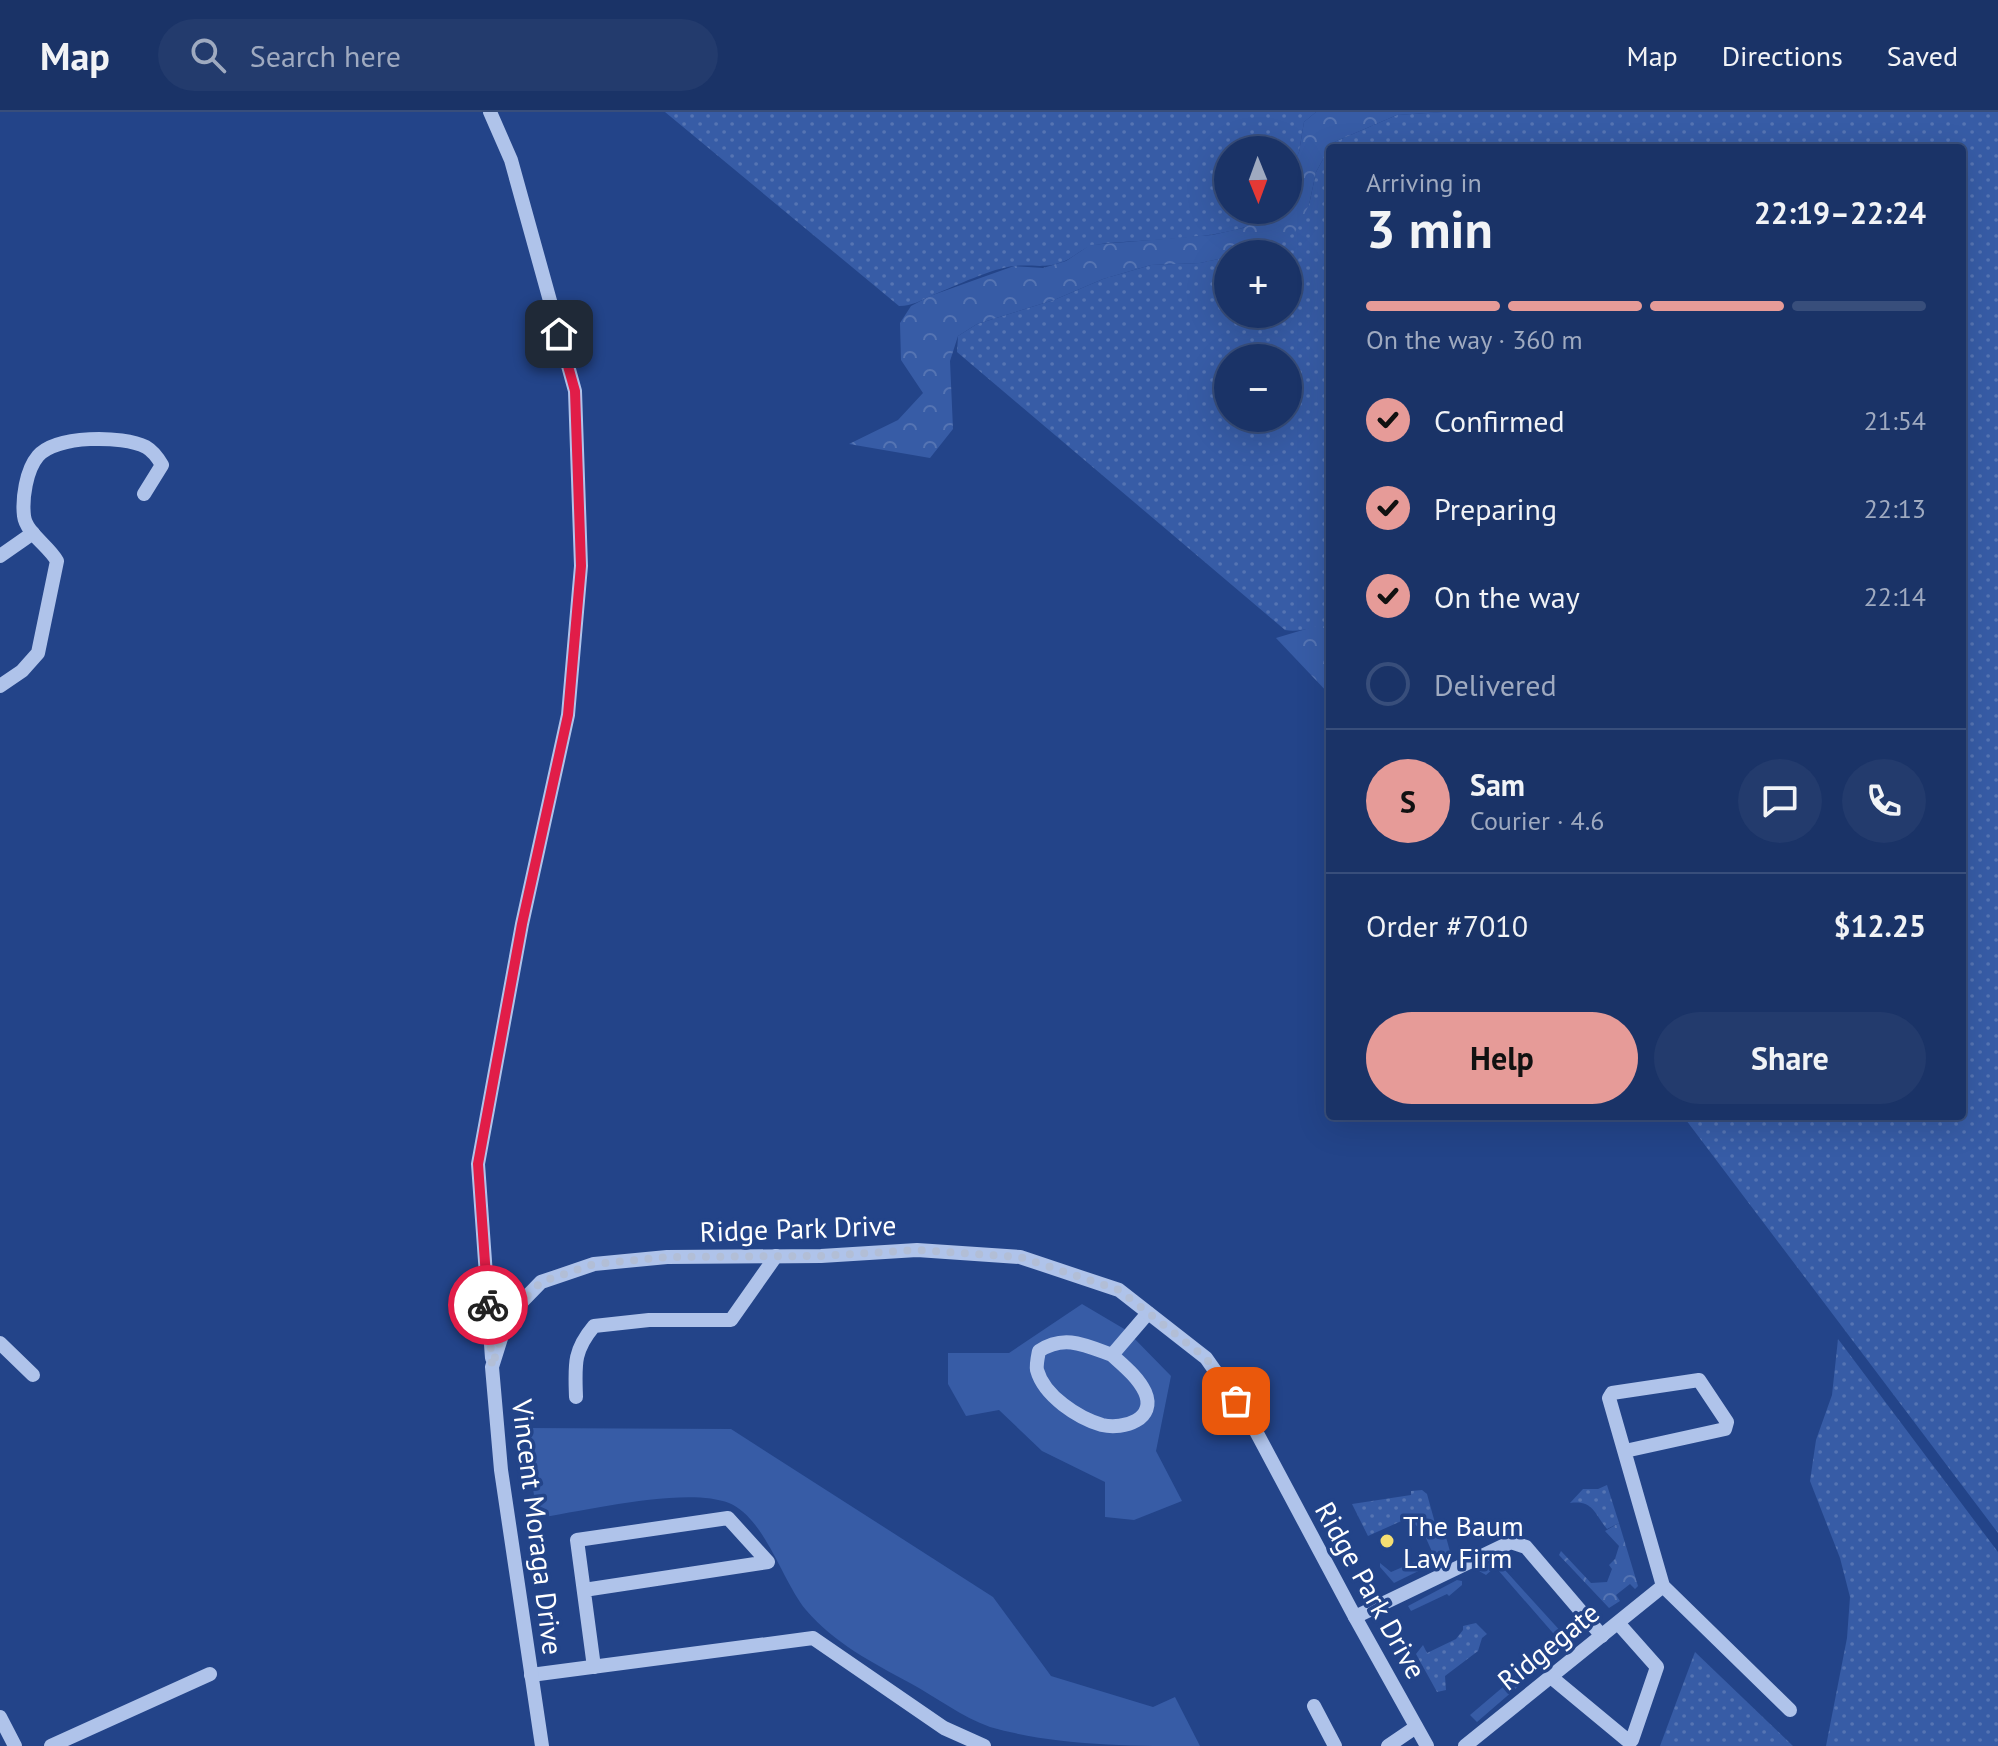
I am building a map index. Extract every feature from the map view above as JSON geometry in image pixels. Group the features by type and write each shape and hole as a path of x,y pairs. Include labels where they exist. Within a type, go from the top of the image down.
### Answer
{"street":[{"path":"490,112 511,160 575,391 581,566 568,715 522,924 478,1164 492,1367"},
{"path":"0,686 22,671 38,653 57,561 51,549 33,533 24,519 26,486 32,466 47,449 64,443 110,440 146,447 162,465 144,494"},
{"path":"0,556 33,533"},
{"name":"Ridge Park Drive","path":"541,1282 594,1264 667,1257 917,1250 1020,1257 1119,1290 1206,1358 1251,1422 1427,1746"},
{"path":"576,1397 575,1366 580,1342 594,1326 649,1320 731,1320 776,1256"},
{"name":"Vincent Moraga Drive","path":"541,1282 508,1316 492,1367 501,1470 542,1746"},
{"path":"1112,1355 1148,1313"},
{"path":"1054,1341 1081,1343 1112,1355 1136,1378 1146,1394 1148,1408 1141,1419 1124,1426 1103,1425 1067,1409 1046,1386 1037,1369 1039,1351 1054,1341"},
{"path":"0,1343 33,1375"},
{"path":"1625,1451 1725,1429 1727,1422 1699,1380 1612,1393 1609,1398 1663,1586 1790,1710"},
{"path":"584,1590 768,1562 728,1518 577,1540 594,1667"},
{"path":"1355,1617 1511,1542 1517,1542 1526,1547 1602,1636"},
{"name":"Ridgegate","path":"1465,1746 1663,1586"},
{"path":"1551,1677 1627,1740 1632,1740 1657,1667 1618,1623"},
{"path":"531,1675 813,1638 944,1728 984,1746"},
{"path":"51,1746 210,1674"},
{"path":"1314,1706 1335,1746"},
{"path":"2,1726 15,1746"},
{"path":"1388,1746 1416,1727"}],"green space":[{"path":"665,112 1316,112 1304,122 1302,136 1214,136 1214,224 1252,224 1217,234 1095,245 1055,264 1005,267 913,304 899,306"},
{"path":"1316,112 1443,112 1397,115 1326,144 1326,154 1316,172 1309,205 1302,218 1304,122"},
{"path":"1443,112 1998,112 1998,1533 1686,1120 1966,1120 1966,144 1331,144 1397,115"},
{"path":"1326,154 1326,627 1296,631 1285,630 957,352 958,336 977,324 1151,265 1214,260 1214,328 1302,328 1302,240 1276,240 1291,224 1302,224 1302,213 1309,205 1316,172"},
{"path":"1251,224 1299,224 1295,232 1282,240 1214,240 1214,260 1151,265 977,324 958,336 950,361 953,429 930,458 849,444 898,420 923,393 901,360 900,323 911,306 930,296 1014,266 1043,268 1066,261 1090,245 1212,235"},
{"path":"1326,626 1326,691 1276,638"},
{"path":"1082,1304 1126,1330 1171,1376 1156,1451 1182,1501 1134,1520 1105,1517 1105,1482 1042,1451 999,1410 966,1416 948,1384 948,1353 1009,1353"},
{"path":"1838,1339 1998,1552 1998,1746 1826,1746 1847,1638 1850,1597 1840,1558 1810,1481 1816,1440 1832,1395"},
{"path":"525,1428 731,1429 993,1597 1051,1676 1153,1707 1175,1697 1200,1746 1120,1745 1041,1738 990,1727 969,1718 868,1660 829,1633 797,1598 753,1522 729,1503 710,1498 662,1498 537,1518"},
{"path":"1607,1485 1619,1523 1607,1529 1588,1506 1570,1503 1583,1489 1598,1489"},
{"path":"1422,1490 1427,1494 1435,1523 1430,1527 1418,1527 1408,1518 1368,1536 1352,1504 1411,1495 1411,1491"},
{"path":"1619,1523 1638,1586 1635,1589 1630,1584 1616,1595 1620,1601 1609,1608 1559,1555 1561,1551 1591,1583 1607,1582 1612,1569 1609,1565 1615,1559 1619,1546 1605,1531"},
{"path":"1425,1536 1446,1537 1451,1555 1394,1583 1380,1567 1380,1563 1391,1572 1433,1554"},
{"path":"1509,1555 1514,1560 1505,1570 1564,1635 1574,1628 1580,1633 1477,1722 1470,1715 1559,1640 1498,1570 1493,1569 1486,1575 1479,1571 1480,1567"},
{"path":"1457,1580 1462,1581 1462,1585 1449,1596 1447,1594 1411,1611 1408,1606"},
{"path":"1476,1623 1487,1634 1482,1638 1478,1651 1445,1676 1446,1690 1437,1692 1416,1654 1423,1645 1427,1653 1456,1639 1463,1626"},
{"path":"1695,1652 1793,1746 1660,1746"}],"way so far":[{"path":"488,1305 492,1367 508,1316 541,1282 594,1264 667,1257 821,1256 917,1250 1020,1257 1119,1290 1206,1358 1236,1401"}],"place":[{"name":"The Baum Law Firm","path":"1387,1541"}],"route":[{"path":"488,1305 478,1164 522,924 568,715 581,566 575,391 559,334"}]}
